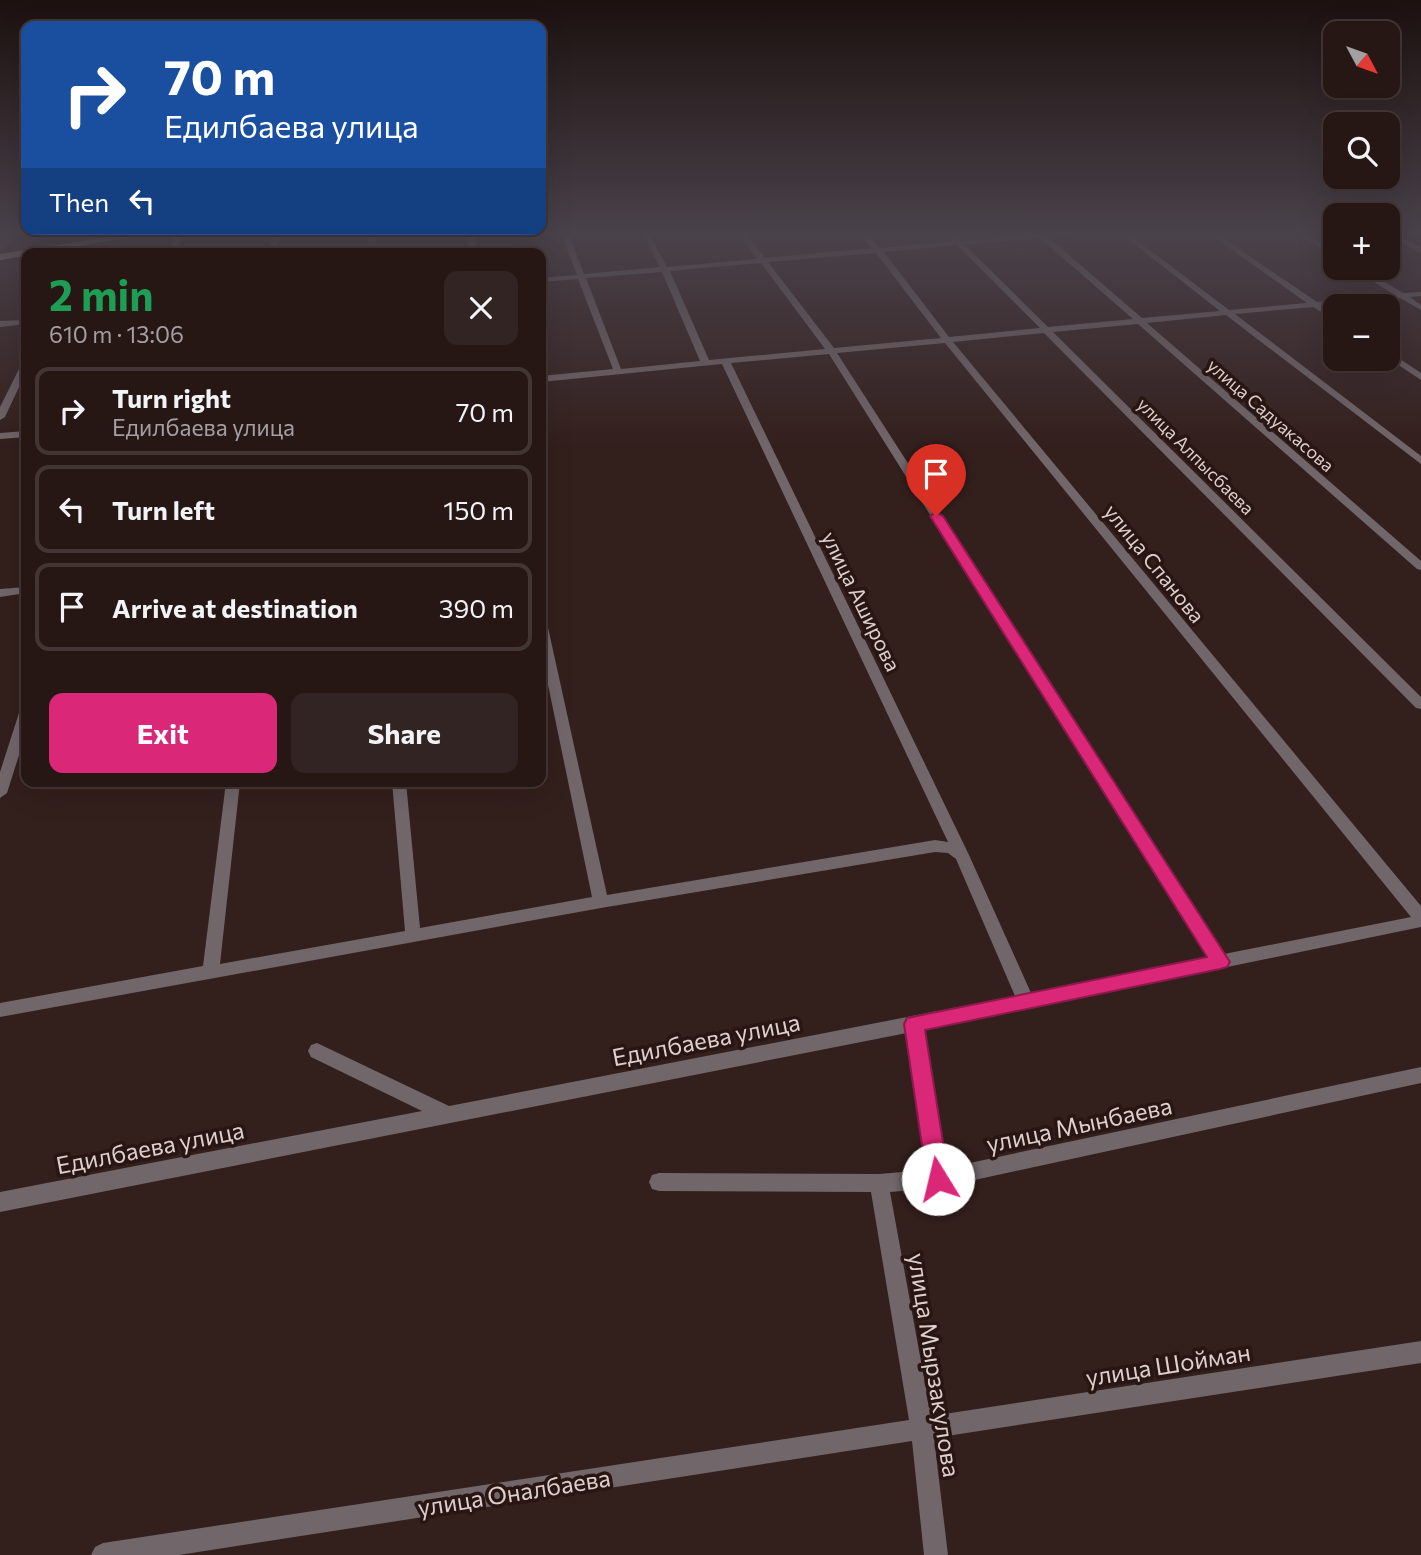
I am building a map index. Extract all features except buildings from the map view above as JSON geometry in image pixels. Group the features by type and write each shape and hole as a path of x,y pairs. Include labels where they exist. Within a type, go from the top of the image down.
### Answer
{"street":[{"path":"593,305 618,372"},
{"path":"680,305 706,364"},
{"path":"796,305 832,352 1220,962"},
{"name":"улица Спанова","path":"920,305 1421,919"},
{"name":"улица Алпысбаева","path":"1019,305 1421,705"},
{"name":"улица Садуакасова","path":"1122,305 1421,567"},
{"path":"1217,305 1421,461"},
{"path":"546,379 1310,305"},
{"path":"1317,305 1323,309"},
{"path":"0,324 21,322"},
{"path":"1400,362 1421,377"},
{"name":"улица Аширова","path":"726,363 962,855 1026,1001"},
{"path":"0,417 21,373"},
{"path":"0,436 21,434"},
{"path":"0,593 21,591"},
{"path":"546,646 601,902"},
{"path":"0,793 21,728"},
{"path":"211,972 232,787"},
{"path":"399,787 413,935"},
{"path":"0,1010 601,902 935,846 951,848 962,855"},
{"name":"Едилбаева улица","path":"0,1202 914,1024 1421,919"},
{"path":"914,1024 938,1179"},
{"path":"317,1051 446,1114"},
{"name":"улица Мынбаева","path":"659,1182 878,1183 938,1179 1421,1075"},
{"name":"улица Мырзакулова","path":"878,1183 923,1429 936,1555"},
{"name":"улица Шойман","path":"923,1429 1421,1352"},
{"name":"улица Оналбаева","path":"103,1555 923,1429"}],"route":[{"path":"936,516 1220,962 914,1024 938,1179"}]}
